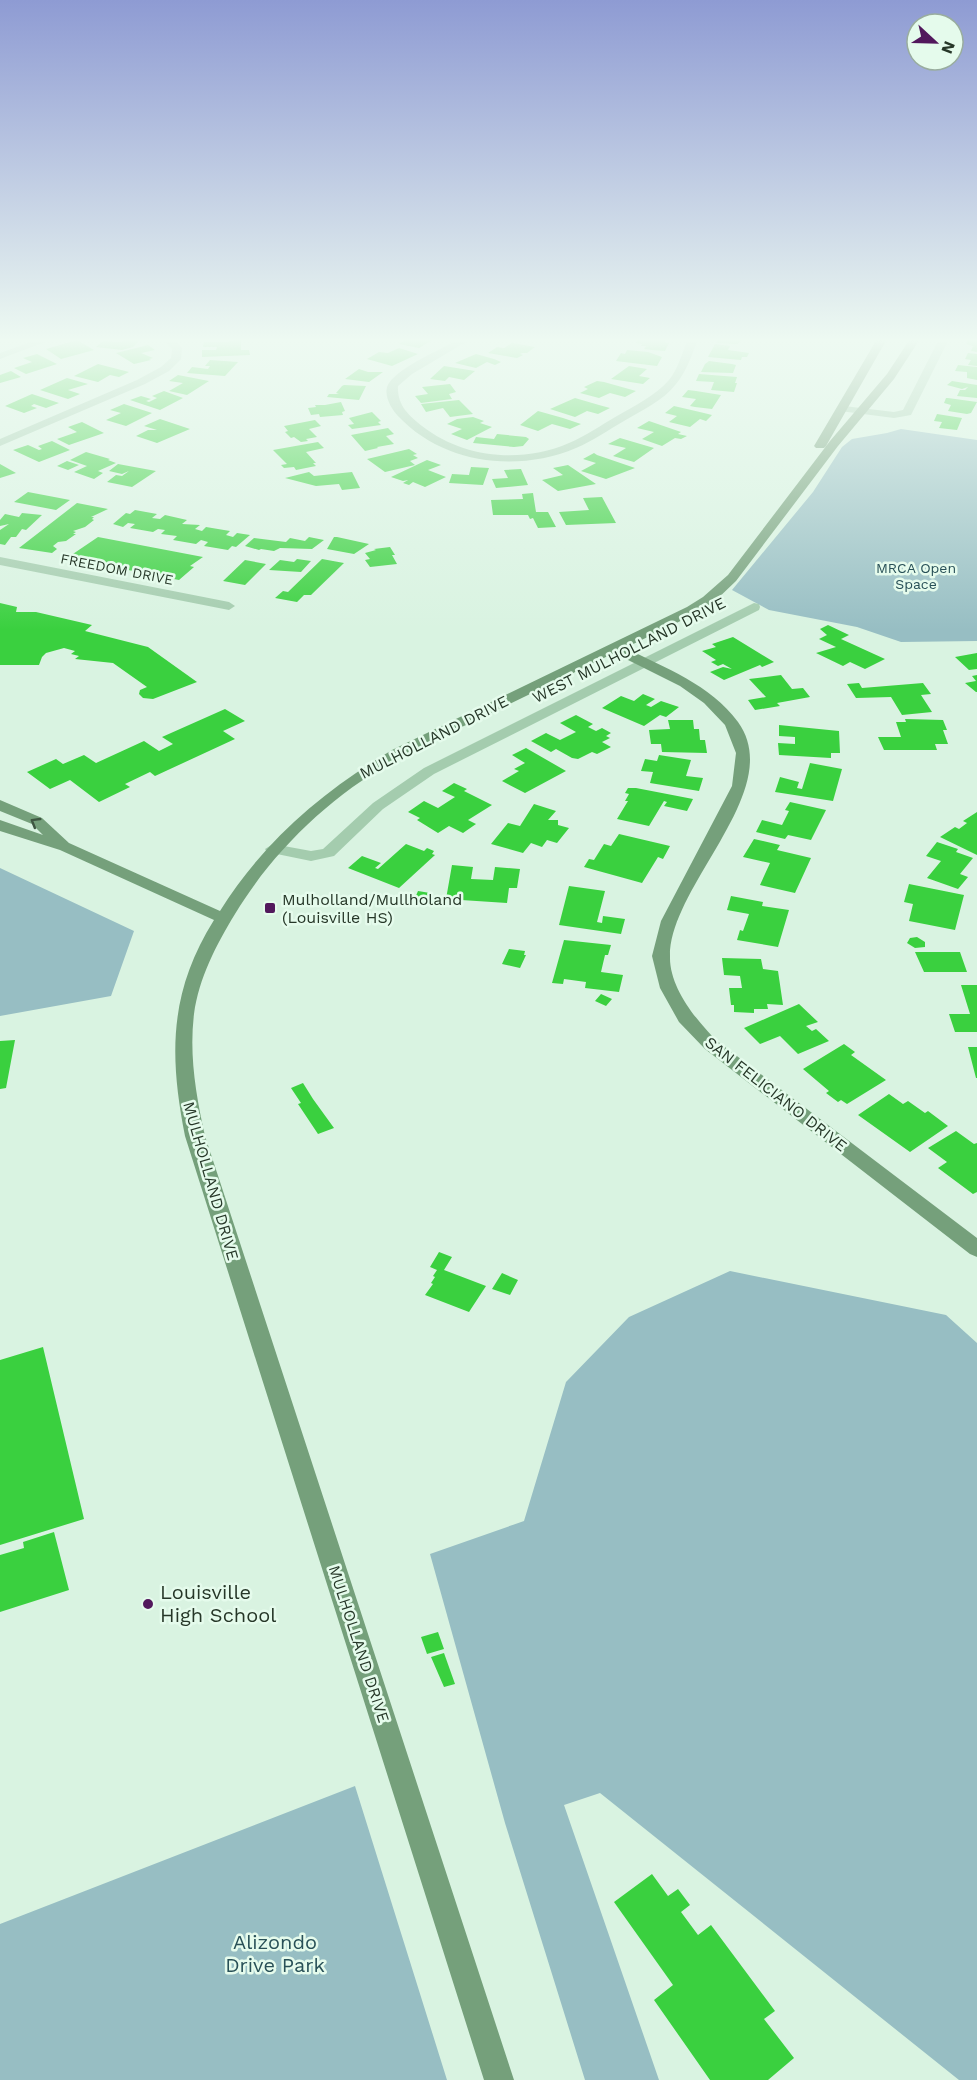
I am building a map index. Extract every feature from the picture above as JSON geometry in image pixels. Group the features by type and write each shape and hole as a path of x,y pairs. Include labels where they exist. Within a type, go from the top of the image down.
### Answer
{"main road":[{"name":"MULHOLLAND DRIVE","path":"804,483 801,479 827,436"},
{"name":"MULHOLLAND DRIVE","path":"499,2080 195,1136 186,1095 184,1061 189,996 202,957 242,889 273,849 309,813 364,771 692,610 715,594 732,578 840,436"},
{"name":"SAN FELICIANO DRIVE","path":"615,648 685,683 709,700 732,724 743,753 740,786 669,921 661,956 669,988 683,1014 711,1045 977,1248"},
{"path":"0,805 37,821 65,846"},
{"path":"0,825 15,833 65,846 188,906 223,918"}],"street":[{"path":"0,442 14,436"},
{"path":"426,436 448,449 474,455 508,458 542,456 572,446 589,436"},
{"name":"FREEDOM DRIVE","path":"0,561 229,606"},
{"name":"WEST MULHOLLAND DRIVE","path":"273,849 311,856 328,853 378,806 429,771 754,607"}],"green space":[{"name":"MRCA Open Space","path":"869,436 950,436 977,440 977,641 901,642 857,627 769,610 732,590 813,492 842,447 852,439"},
{"path":"0,868 134,931 111,996 0,1016"},
{"path":"730,1271 946,1315 977,1343 977,2080 959,2080 600,1793 564,1805 659,2080 585,2080 505,1823 430,1554 524,1521 566,1382 629,1317"},
{"name":"Alizondo Drive Park","path":"355,1786 447,2080 0,2080 0,1924"}],"building":[{"path":"65,436 95,436 69,445 57,439"},
{"path":"136,436 173,436 157,443"},
{"path":"289,436 317,437 301,442 294,437"},
{"path":"352,436 386,436 394,444 377,447 365,451"},
{"path":"457,436 475,436 467,440"},
{"path":"496,436 517,436 529,439 523,446 514,447 473,443 476,437 494,439"},
{"path":"647,436 687,436 681,439 675,438 662,446 642,439"},
{"path":"620,438 654,448 634,462 613,456 626,448 608,444"},
{"path":"52,441 70,450 39,462 13,450 28,445 39,450 42,449 38,446"},
{"path":"318,442 324,448 306,452 316,466 296,470 294,467 284,468 281,465 287,464 273,450"},
{"path":"409,449 417,454 413,455 418,458 410,461 415,465 385,472 367,459"},
{"path":"86,452 116,463 98,471 103,473 94,479 74,472 87,466 70,460"},
{"path":"594,453 635,468 606,479 581,471 596,463 583,459"},
{"path":"427,460 441,465 428,470 446,477 425,487 413,482 409,485 403,483 408,480 403,481 391,477"},
{"path":"67,461 79,465 68,470 57,466"},
{"path":"0,464 16,473 0,478"},
{"path":"118,464 156,471 132,487 107,482 116,475 122,476 129,471 122,474 109,471"},
{"path":"568,465 596,484 558,491 542,480 563,475 553,468"},
{"path":"471,467 489,468 483,485 449,483 452,474 469,475"},
{"path":"521,469 528,485 496,488 492,479 508,478 504,470"},
{"path":"309,472 314,476 352,472 360,488 342,490 339,484 316,486 285,478"},
{"path":"28,492 70,500 56,510 14,502"},
{"path":"533,493 536,512 548,512 556,527 538,528 533,518 530,519 528,515 493,515 491,500 523,499 522,494"},
{"path":"602,497 616,523 566,525 559,512 589,510 583,498"},
{"path":"77,503 108,509 91,517 94,517 92,519 94,520 85,527 73,531 76,532 73,534 76,534 66,541 58,542 53,546 57,549 52,553 19,548"},
{"path":"135,510 157,514 152,518 160,519 165,515 187,520 182,524 200,525 195,529 202,531 206,527 230,531 226,535 233,537 237,533 250,535 236,547 232,546 228,550 204,546 208,542 201,540 196,544 173,540 177,536 161,534 165,530 158,529 153,532 130,528 135,524 128,523 123,527 113,524 126,513 130,514"},
{"path":"22,513 42,515 26,530 22,529 16,537 11,537 5,545 0,544 0,530 9,524 0,526 0,520 5,514 19,517"},
{"path":"98,537 203,557 190,566 194,567 179,580 67,558"},
{"path":"309,537 324,540 312,549 280,548 274,551 245,546 254,538 286,542 290,538 305,541"},
{"path":"334,537 369,544 354,554 327,549"},
{"path":"390,547 397,564 370,567 365,560 370,559 365,553"},
{"path":"297,559 311,561 301,572 269,570 280,560 294,562"},
{"path":"322,559 344,563 311,595 304,595 297,602 275,598 283,591 288,592"},
{"path":"245,560 266,564 245,585 223,581"},
{"path":"0,603 17,607 16,612 36,612 92,625 85,631 148,647 197,682 153,699 143,698 139,694 140,690 147,687 113,663 75,659 79,656 71,654 75,651 64,648 46,653 39,665 0,665"},
{"path":"828,625 849,635 841,639 885,659 865,669 850,662 843,666 816,653 836,647 819,639 827,635 820,629"},
{"path":"733,637 774,662 762,667 760,665 724,680 710,672 723,667 732,669 723,664 718,666 711,662 716,660 702,651 716,647 712,644"},
{"path":"977,653 977,669 969,670 955,657"},
{"path":"781,675 792,689 803,688 810,697 777,703 780,706 755,710 748,700 766,697 749,679"},
{"path":"977,675 976,692 965,683 976,681 972,676"},
{"path":"859,683 862,688 923,683 931,694 921,695 932,712 902,715 891,697 856,698 847,684"},
{"path":"643,694 655,699 646,705 651,707 661,701 679,707 666,717 660,715 644,726 602,708 621,696 634,701"},
{"path":"225,709 245,721 223,731 235,739 155,776 150,772 125,784 130,787 99,802 70,780 50,789 27,772 56,759 63,764 84,755 96,763 144,741 159,751 173,744 162,737"},
{"path":"576,715 593,724 588,727 596,731 602,728 611,733 606,736 610,738 602,742 611,747 578,759 556,749 551,752 531,741 546,733 560,740 576,732 560,723"},
{"path":"905,719 943,720 947,730 943,730 948,744 935,744 937,750 884,750 878,737 901,737 896,722 906,722"},
{"path":"668,720 693,720 694,729 699,729 700,740 705,740 707,753 662,752 661,744 651,744 649,730 670,729"},
{"path":"779,725 839,731 840,753 831,753 831,758 779,755 778,743 795,744 795,737 779,736"},
{"path":"526,748 566,771 525,793 502,781 519,771 514,769 525,763 512,755"},
{"path":"659,755 691,760 686,776 703,778 699,791 650,783 653,772 641,771 645,759 657,761"},
{"path":"810,763 842,769 833,801 775,792 780,777 799,782 797,788 802,789"},
{"path":"454,783 467,789 464,791 492,805 468,820 476,824 463,833 449,826 438,833 417,820 420,818 408,812 424,801 438,808 455,797 442,791"},
{"path":"628,788 693,799 687,811 664,806 667,802 664,801 649,826 617,819 628,801 625,801 629,794 625,793"},
{"path":"790,802 826,810 811,840 788,835 785,839 756,832 762,820 782,825 789,811 785,810"},
{"path":"534,804 556,811 548,820 558,820 558,825 569,828 557,843 547,840 542,847 531,843 523,853 491,844 508,823 520,826"},
{"path":"977,812 977,855 940,837 955,827 959,829 967,823 963,821"},
{"path":"619,834 670,846 663,859 658,857 642,883 584,867 589,859 594,860 604,844 611,846"},
{"path":"754,839 780,845 777,850 811,858 795,893 760,885 770,863 743,857"},
{"path":"937,842 958,849 956,852 973,858 960,874 968,877 958,889 927,878 941,861 926,856"},
{"path":"406,844 424,851 427,848 434,851 432,854 435,855 399,888 348,868 362,856 381,863 375,868 378,869"},
{"path":"452,865 473,867 471,879 493,880 495,867 520,869 517,888 509,888 507,903 446,899"},
{"path":"909,884 964,895 955,930 909,921 913,904 904,902"},
{"path":"569,886 605,891 597,922 602,923 603,916 625,919 621,934 559,925"},
{"path":"418,891 430,893 427,899 415,898"},
{"path":"731,896 763,902 762,906 789,910 778,947 737,940 749,914 727,910"},
{"path":"917,937 925,942 925,947 915,948 907,943 910,938"},
{"path":"564,940 611,945 608,955 605,955 601,972 623,975 619,992 585,988 586,982 564,979 563,984 552,983"},
{"path":"509,949 525,951 524,955 526,955 520,968 502,964"},
{"path":"915,952 960,952 967,972 924,972"},
{"path":"722,958 761,959 763,969 778,971 783,1005 767,1004 768,1009 754,1009 754,1013 734,1012 729,988 742,988 740,976 724,975"},
{"path":"961,985 977,985 977,1032 955,1032 949,1014 970,1014"},
{"path":"601,994 612,999 606,1006 595,1001"},
{"path":"799,1004 818,1022 806,1026 812,1031 816,1029 829,1041 798,1054 780,1036 760,1044 744,1028"},
{"path":"15,1040 6,1088 0,1089 0,1041"},
{"path":"844,1044 855,1052 851,1055 886,1080 847,1104 841,1100 838,1102 826,1093 829,1091 803,1069"},
{"path":"968,1047 977,1047 977,1078 976,1078"},
{"path":"303,1083 334,1128 318,1134 298,1104 301,1103 291,1088"},
{"path":"889,1094 903,1104 908,1101 925,1113 928,1111 948,1126 910,1152 858,1115"},
{"path":"956,1131 974,1144 977,1143 977,1192 973,1194 938,1168 947,1162 928,1148"},
{"path":"439,1252 452,1257 444,1270 486,1286 469,1312 425,1295 433,1284 431,1283 435,1277 433,1276 437,1270 430,1267"},
{"path":"502,1273 518,1280 510,1295 492,1289"},
{"path":"43,1347 84,1519 0,1545 0,1360"},
{"path":"54,1532 69,1590 0,1612 0,1555 24,1548 23,1542"},
{"path":"438,1632 444,1649 427,1654 421,1637"},
{"path":"444,1653 455,1684 444,1687 431,1657"},
{"path":"652,1874 668,1896 678,1889 690,1905 681,1912 698,1935 711,1925 775,2011 764,2019 794,2058 768,2080 710,2080 654,2000 673,1985 614,1902"}],"place":[{"name":"Mulholland/Mullholand (Louisville HS)","path":"270,908"},
{"name":"Louisville High School","path":"148,1604"}]}
